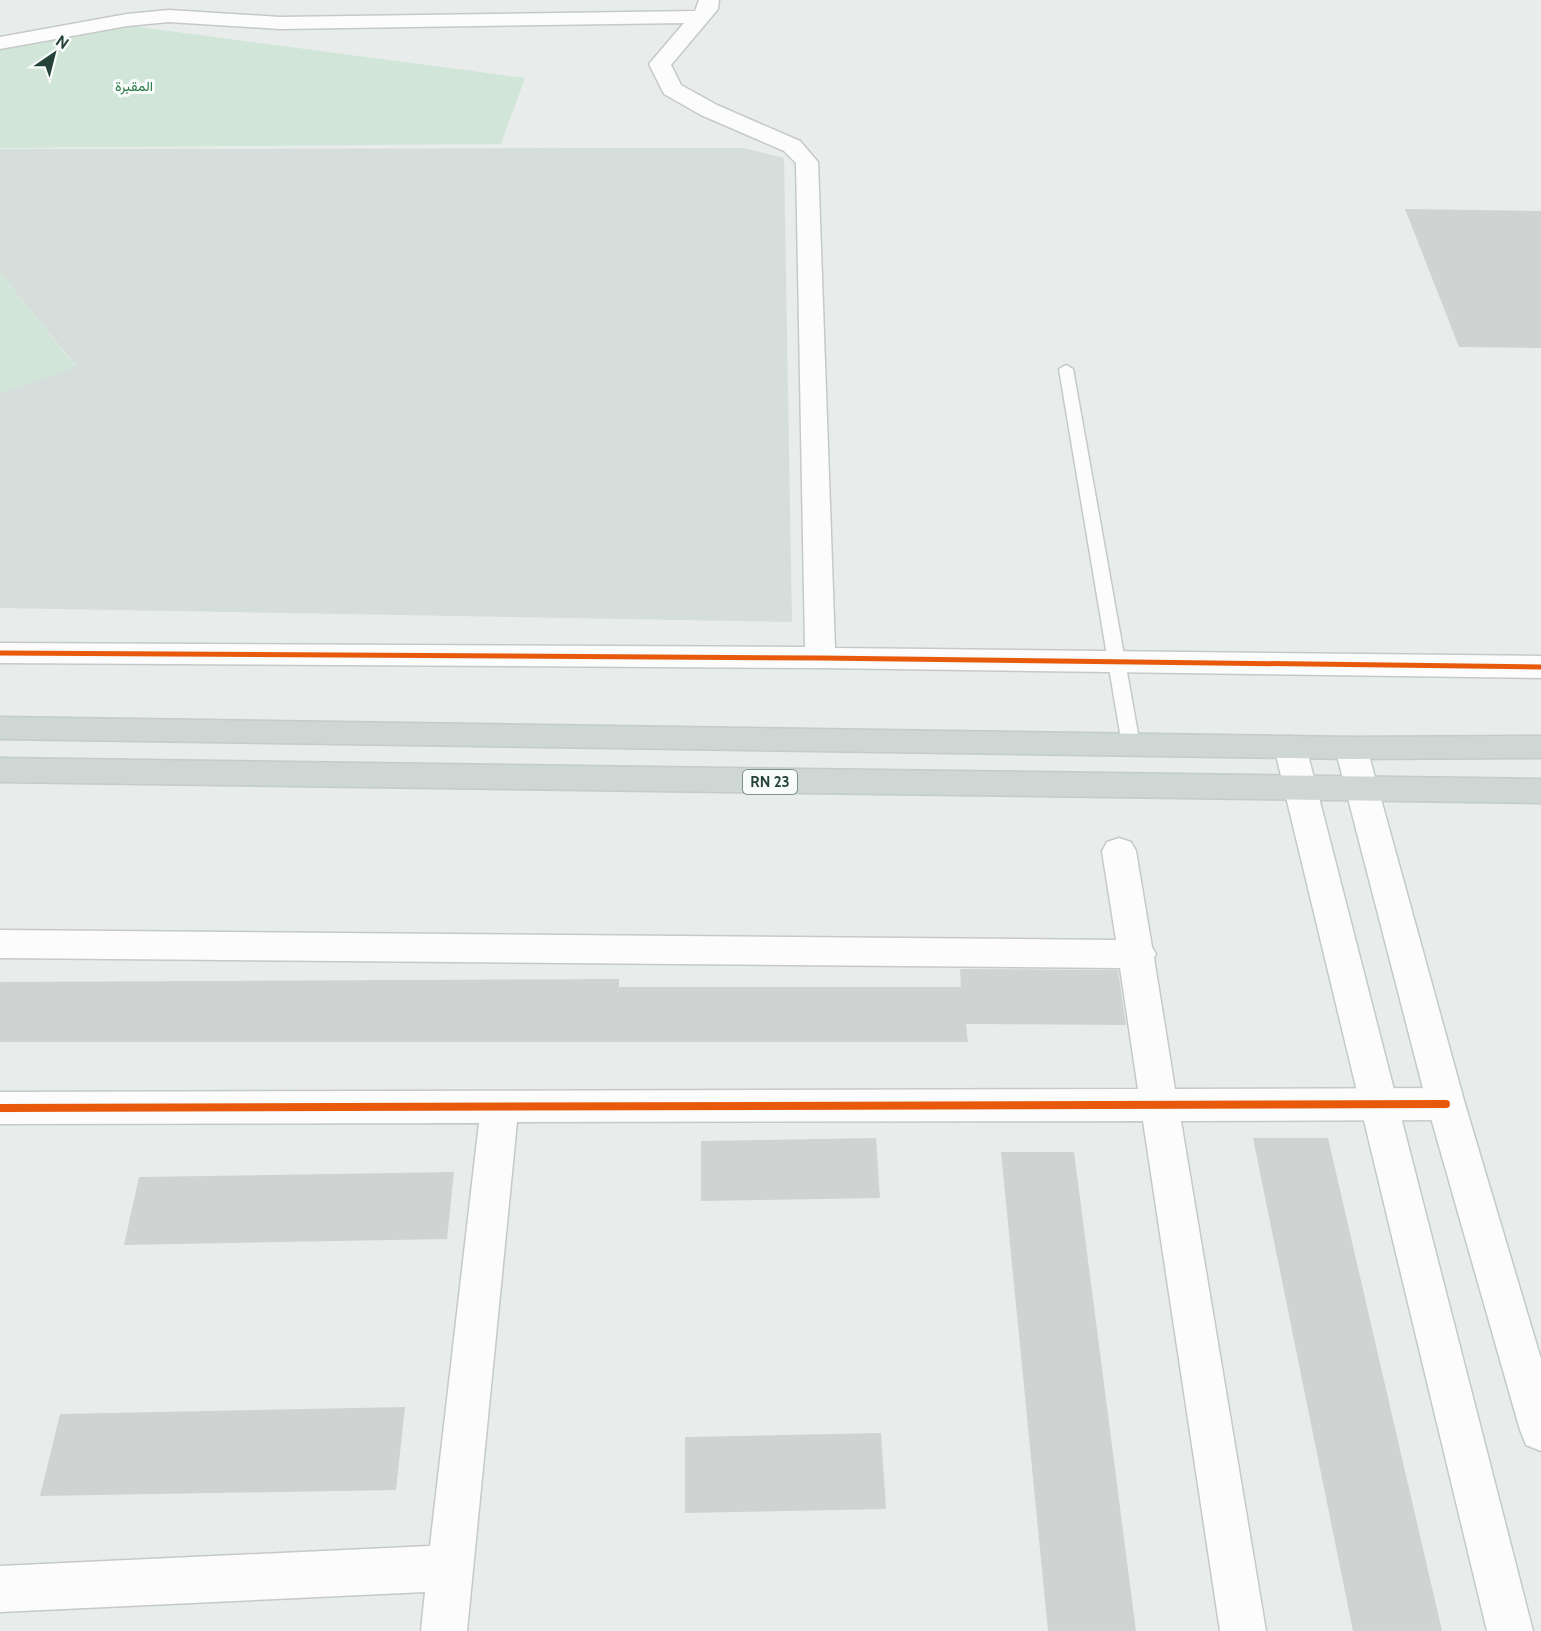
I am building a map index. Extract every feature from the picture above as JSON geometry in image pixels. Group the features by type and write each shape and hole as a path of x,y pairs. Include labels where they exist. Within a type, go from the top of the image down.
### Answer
{"main road":[{"path":"0,728 1351,748 1541,747"},
{"name":"RN 23","path":"0,770 1301,790 1541,791"}],"street":[{"path":"147,18 177,0"},
{"path":"245,21 253,0"},
{"path":"363,22 368,0"},
{"path":"0,43 147,18 197,16 245,21 363,22 482,10 705,8"},
{"path":"705,8 660,64 672,89 709,110 792,146 807,162 820,657"},
{"path":"0,653 820,657 1541,667"},
{"path":"1290,747 1510,1631"},
{"path":"1351,748 1446,1104 1541,1430"},
{"path":"1119,851 1138,954 1243,1631"},
{"path":"0,944 1138,954"},
{"path":"0,1108 1446,1104"},
{"path":"444,1631 500,1107"},
{"path":"0,1589 450,1568"}],"lane":[{"path":"1066,369 1131,745"}],"shaded area":[{"path":"744,148 784,158 792,622 0,608 0,393 76,366 0,273 0,149"}],"green space":[{"name":"المقبرة","path":"132,26 525,78 501,144 0,148 0,50"},
{"path":"0,273 76,367 0,393"}],"building":[{"path":"1405,209 1541,211 1541,348 1459,347"},
{"path":"960,969 1118,970 1126,1025 966,1024 968,1042 0,1042 0,982 619,979 619,987 961,987"},
{"path":"876,1138 880,1198 701,1201 701,1141"},
{"path":"1253,1138 1328,1138 1442,1631 1353,1631"},
{"path":"1001,1152 1074,1152 1136,1631 1048,1631"},
{"path":"454,1172 447,1239 124,1245 139,1177"},
{"path":"405,1407 396,1490 40,1496 60,1414"},
{"path":"881,1433 886,1509 685,1513 685,1437"}],"cycle path":[{"path":"0,653 820,658 1541,667"},
{"path":"0,1108 1446,1104"}]}
